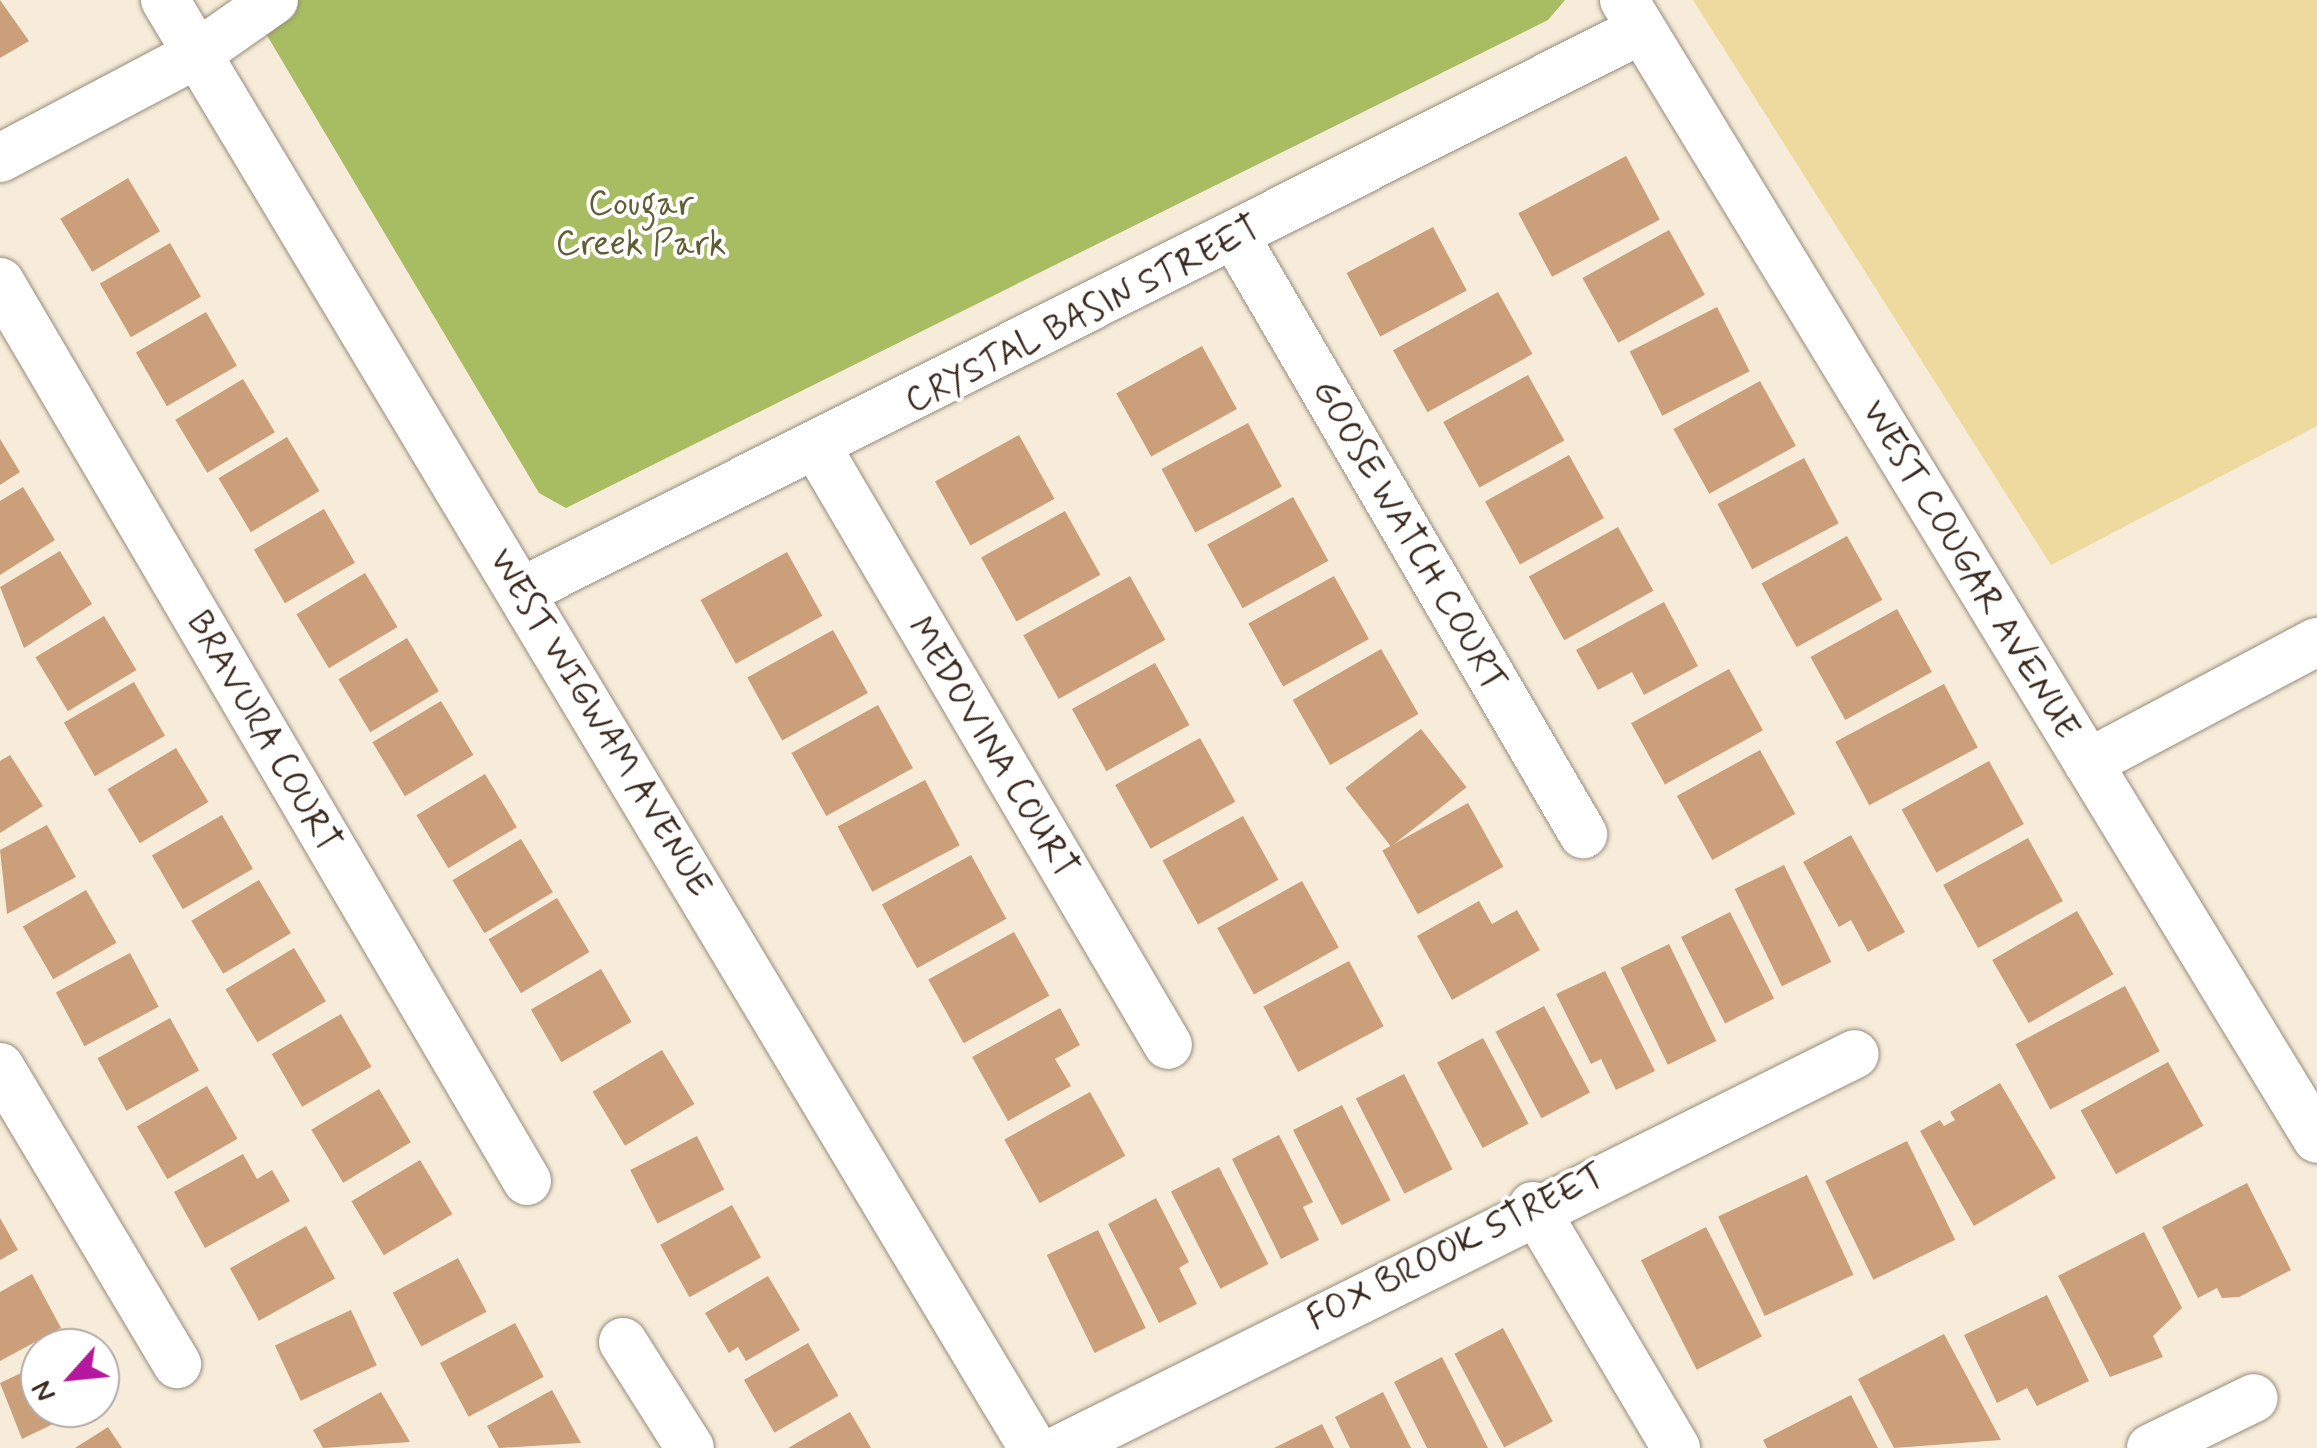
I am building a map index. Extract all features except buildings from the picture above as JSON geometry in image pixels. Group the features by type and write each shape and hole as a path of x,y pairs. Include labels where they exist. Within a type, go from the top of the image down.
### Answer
{"street":[{"name":"WEST WIGWAM AVENUE","path":"164,0 1033,1448"},
{"path":"0,158 197,54 274,0"},
{"name":"CRYSTAL BASIN STREET","path":"521,592 818,449 1236,238 1633,15"},
{"name":"WEST COUGAR AVENUE","path":"1633,15 2317,1139"},
{"name":"GOOSE WATCH COURT","path":"1236,238 1584,834"},
{"name":"BRAVURA COURT","path":"0,282 527,1181"},
{"name":"MEDOVINA COURT","path":"818,449 1168,1045"},
{"path":"2088,763 2317,642"},
{"name":"FOX BROOK STREET","path":"1062,1448 1533,1206 1854,1054"},
{"path":"0,1067 177,1364"},
{"path":"1533,1206 1676,1448"},
{"path":"623,1342 690,1448"},
{"path":"2151,1448 2254,1398"}],"green space":[{"name":"Cougar Creek Park","path":"246,0 1565,0 1548,20 566,508 539,493"}],"sand":[{"path":"1693,0 2317,0 2317,426 2051,565"}]}
